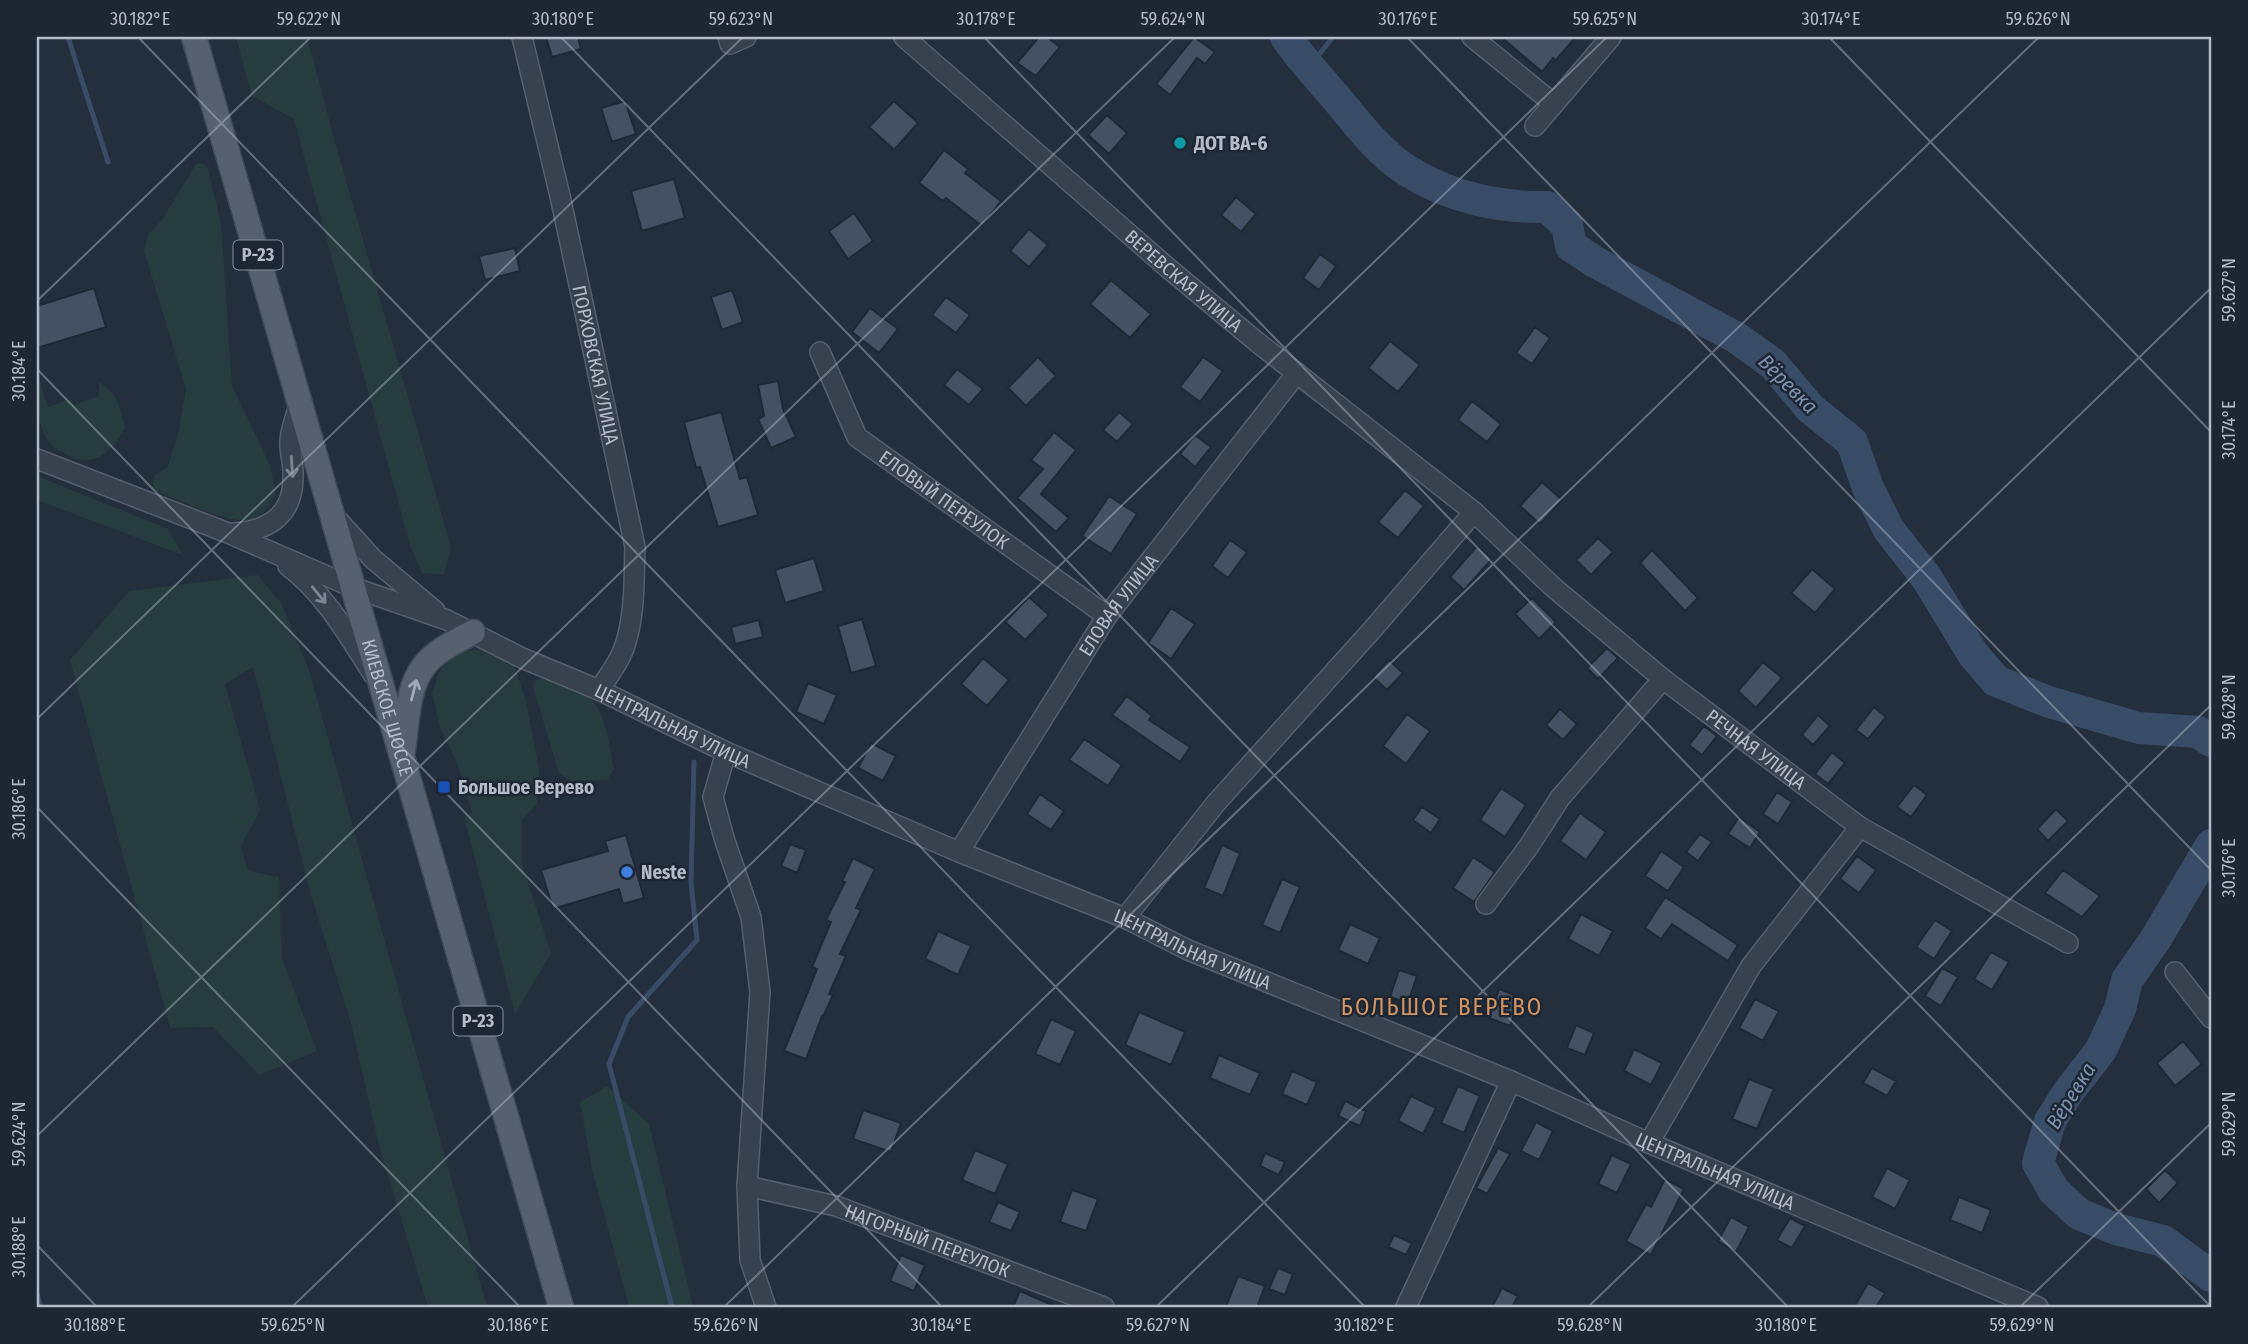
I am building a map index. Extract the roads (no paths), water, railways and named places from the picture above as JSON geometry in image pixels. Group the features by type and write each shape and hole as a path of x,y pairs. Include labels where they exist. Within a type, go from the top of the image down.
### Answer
{"main road":[{"name":"КИЕВСКОЕ ШОССЕ","path":"194,37 561,1307"},
{"path":"401,757 415,681 424,666 436,655 473,632"}],"street":[{"name":"ПОРХОВСКАЯ УЛИЦА","path":"522,37 560,196 635,548 632,606 626,643 616,665 599,690"},
{"name":"ВЕРЕВСКАЯ УЛИЦА","path":"904,37 1168,268 1474,512"},
{"path":"1472,37 1554,104"},
{"path":"1535,126 1611,37"},
{"name":"ЕЛОВЫЙ ПЕРЕУЛОК","path":"820,352 857,437 1107,616"},
{"name":"ЕЛОВАЯ УЛИЦА","path":"959,852 1107,616 1297,373"},
{"path":"228,533 253,532 268,526 279,517 290,499 293,472 290,441 300,400"},
{"path":"37,459 268,550 308,581 321,596 380,685"},
{"path":"1125,918 1216,803 1474,512"},
{"name":"РЕЧНАЯ УЛИЦА","path":"1474,512 1553,587 1663,679 1860,827 2068,943"},
{"path":"332,514 373,559 447,620"},
{"name":"ЦЕНТРАЛЬНАЯ УЛИЦА","path":"268,550 352,587 447,620 522,658 599,690 726,752 959,852 1125,918 1188,950 1511,1081 1649,1143 2038,1307"},
{"path":"1486,904 1560,798 1663,679"},
{"path":"726,752 713,797 751,917 761,992 747,1186 750,1260 766,1307"},
{"path":"1649,1143 1751,966 1860,827"},
{"path":"2175,972 2211,1018"},
{"path":"1406,1307 1511,1081"},
{"name":"НАГОРНЫЙ ПЕРЕУЛОК","path":"747,1186 836,1206 1104,1307"}],"waterway":[{"path":"68,37 108,162"},
{"name":"Вёревка","path":"1286,37 1370,138 1408,171 1440,188 1475,199 1547,207 1567,225 1571,246 1595,262 1737,338 1773,364 1810,408 1852,442 1868,488 1889,530 1926,577 1973,654 1996,681 2049,702 2139,728 2198,732 2211,741"},
{"path":"1309,67 1333,37"},
{"path":"672,1307 609,1064 628,1017 697,940 691,882 694,762"},
{"name":"Вёревка","path":"2211,845 2155,940 2127,980 2120,1009 2101,1050 2050,1121 2038,1163 2054,1191 2079,1214 2116,1229 2163,1241 2211,1276"},
{"path":"37,1294 41,1307"}],"place":[{"name":"ДОТ ВА-6","path":"1180,143"},
{"name":"Большое Верево","path":"444,787"},
{"name":"Neste","path":"627,872"}],"district":[{"name":"БОЛЬШОЕ ВЕРЕВО","path":"1442,1007"}]}
